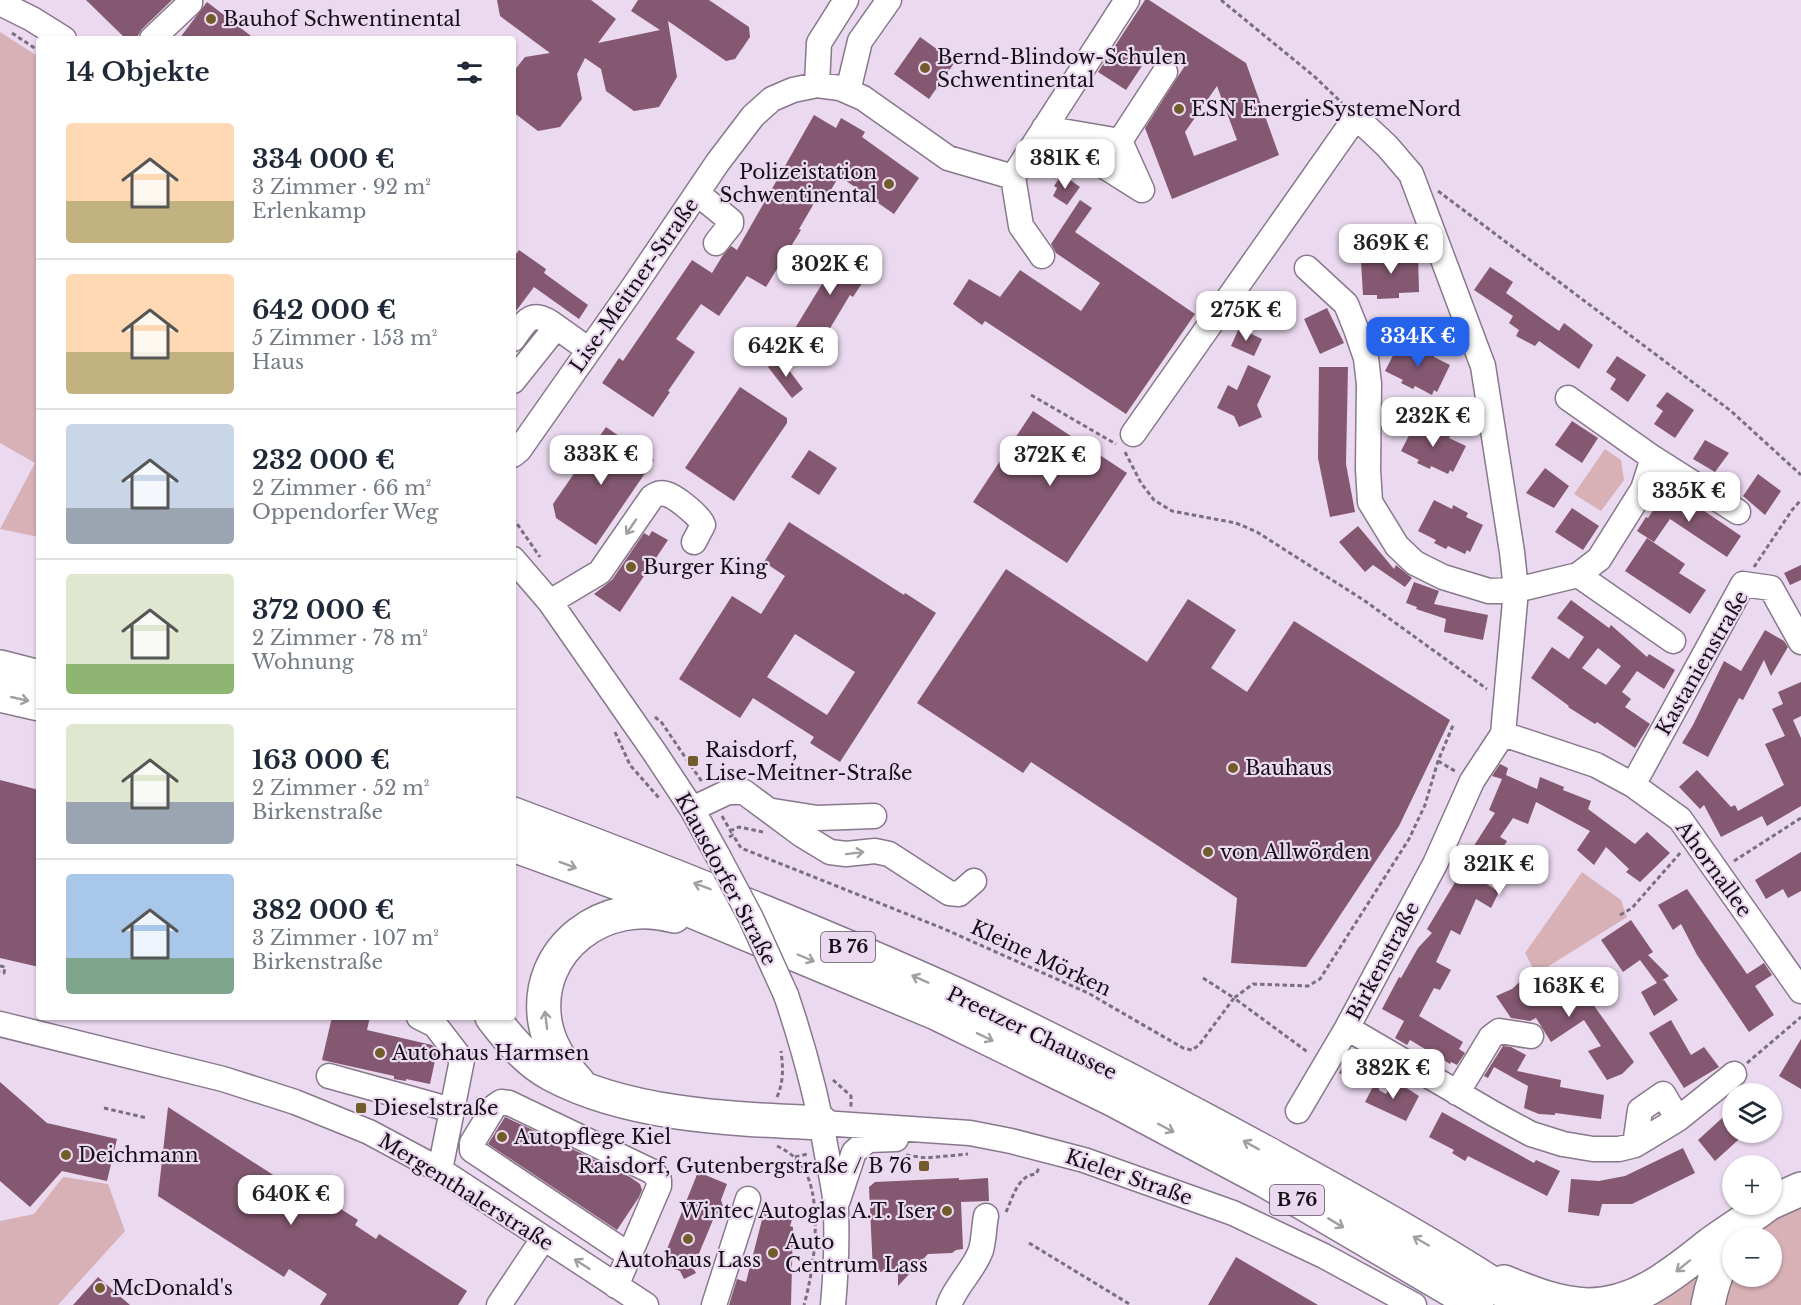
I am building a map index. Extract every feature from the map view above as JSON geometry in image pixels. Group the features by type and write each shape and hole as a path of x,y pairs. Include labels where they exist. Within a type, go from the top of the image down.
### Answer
{"highway":[{"path":"0,666 36,668"},
{"path":"0,666 36,676"},
{"path":"0,694 36,703"},
{"name":"Preetzer Chaussee","path":"516,815 713,890 965,999 1178,1105 1313,1178 1472,1270 1524,1305"},
{"name":"Preetzer Chaussee","path":"516,845 733,927 936,1013 1114,1100 1264,1180 1477,1305"},
{"name":"B 76","path":"583,1088 563,1067 551,1042 545,1022 544,995 552,969 573,938 605,918 628,912 656,911 687,920 733,927"},
{"name":"B 76","path":"495,1020 524,1054 549,1073 614,1100 661,1110 772,1121 824,1137"},
{"name":"B 76","path":"1472,1270 1553,1300 1580,1304 1606,1304 1658,1284 1713,1242 1801,1189"},
{"path":"1708,1305 1711,1287 1721,1264 1751,1221"}],"street":[{"path":"155,36 190,3 190,0"},
{"path":"818,85 819,43 846,0"},
{"path":"848,91 860,41 888,0"},
{"path":"1042,256 1021,226 1013,177 1127,0"},
{"path":"0,3 59,36"},
{"path":"1120,141 1165,72"},
{"name":"Lise-Meitner-Straße","path":"516,452 590,350 697,193 753,116 772,99 793,90 818,85 840,88 863,98 948,158 1013,177"},
{"path":"1133,434 1356,117 1388,146 1411,174 1483,366 1516,590 1503,734"},
{"path":"1044,128 1120,141"},
{"path":"1044,128 1142,190 1120,141"},
{"path":"697,193 731,221 716,243"},
{"path":"1307,268 1346,304 1366,358 1369,384 1370,502 1397,546 1416,563 1443,577 1489,591 1516,590 1578,576 1599,559 1644,489 1653,458"},
{"path":"516,335 526,320 534,316 541,316 590,350"},
{"path":"516,377 553,331 550,323"},
{"path":"1568,398 1653,458 1738,512"},
{"path":"550,602 600,572 652,497 659,493 668,494 701,518 703,525 694,542"},
{"name":"Klausdorfer Straße","path":"516,562 550,602 692,809 751,918 786,995 806,1053 836,1208 836,1272 833,1305"},
{"path":"1578,576 1673,641"},
{"name":"Kastanienstraße","path":"1633,785 1743,584 1771,588 1801,642"},
{"name":"Ahornallee","path":"1503,734 1596,765 1633,785 1680,819 1801,991"},
{"name":"Birkenstraße","path":"1298,1111 1347,1028 1435,864 1472,781 1503,734"},
{"path":"692,809 728,792 744,792 802,835 830,852 846,855 875,851 889,854 949,893 959,894 974,881"},
{"path":"771,810 817,818 847,815 874,816"},
{"path":"425,1020 435,1025 462,1060 440,1170"},
{"name":"Mergenthalerstraße","path":"0,1024 223,1078 296,1102 369,1132 440,1170 646,1305"},
{"name":"Birkenstraße","path":"1347,1028 1531,1134 1563,1144 1593,1149 1619,1149 1635,1145 1640,1110 1663,1094 1677,1119 1734,1074"},
{"path":"1457,1093 1491,1037 1499,1031 1531,1036"},
{"path":"328,1076 452,1110"},
{"path":"616,1286 629,1256 659,1186 659,1180 653,1172 509,1103 501,1102 494,1107 472,1143 472,1150 629,1256"},
{"name":"Kieler Straße","path":"824,1137 972,1143 1047,1150 1122,1172 1233,1214 1324,1256 1414,1305"},
{"name":"Klausdorfer Straße","path":"836,1208 854,1152 868,1140 972,1143"},
{"path":"714,1305 748,1199"},
{"path":"499,1305 569,1216"},
{"path":"957,1296 981,1250 986,1216"}],"path":[{"path":"1221,0 1314,77 1356,117"},
{"path":"9,31 36,49"},
{"path":"1411,174 1428,183 1731,411 1801,475"},
{"path":"1031,395 1122,448 1141,483 1154,500 1172,511 1236,523 1257,532 1365,601 1506,702"},
{"path":"1743,584 1801,500"},
{"path":"517,524 541,559"},
{"path":"1234,998 1253,984 1308,986 1320,979 1409,839 1425,805 1438,760 1454,723"},
{"path":"1717,872 1801,818"},
{"name":"Kleine Mörken","path":"715,850 733,835 741,848 942,928 1088,993 1183,1048 1192,1050 1199,1045 1234,998"},
{"path":"1620,915 1632,908 1693,838"},
{"path":"0,966 5,967 4,973 0,972"},
{"path":"1203,978 1326,1064"},
{"path":"1734,1074 1801,1017"},
{"path":"781,1049 784,1069 782,1086 776,1098 772,1121 771,1144 795,1157 806,1172 812,1188 813,1256 804,1305"},
{"path":"104,1108 147,1118"},
{"path":"795,1157 824,1137"},
{"path":"904,1155 926,1158 972,1143"},
{"path":"986,1216 1003,1217 1022,1179 1028,1174 1036,1174 1047,1150"},
{"path":"1029,1243 1131,1305"}],"shaded area":[{"path":"0,32 36,55 36,536 0,529 35,463 0,443"},
{"path":"1605,449 1621,460 1624,480 1601,511 1574,494"},
{"path":"1582,872 1621,900 1627,917 1536,974 1525,953"},
{"path":"63,1177 108,1184 125,1231 58,1305 0,1305 0,1221 34,1214"},
{"path":"1801,1202 1801,1305 1717,1305 1726,1287 1782,1287 1782,1227 1761,1227 1772,1216 1782,1215 1782,1211"},
{"path":"1722,1246 1700,1305 1629,1305"}],"building":[{"path":"86,0 172,0 138,36 123,36"},
{"path":"497,0 591,0 616,19 598,43 660,30 631,11 638,0 709,0 749,27 750,37 735,59 726,61 668,21 677,77 659,107 634,111 606,91 601,69 585,58 577,74 582,99 560,127 538,131 516,114 516,68 525,57 550,53 500,16"},
{"name":"ESN EnergieSystemeNord","path":"1145,0 1149,0 1246,63 1279,155 1172,199 1145,128 1186,64 1156,45 1126,90 1098,72","holes":["1217,86 1237,140 1194,156 1185,132"]},
{"name":"Bauhof Schwentinental","path":"207,2 251,36 181,36"},
{"name":"Bernd-Blindow-Schulen Schwentinental","path":"920,37 955,62 929,99 894,74"},
{"path":"814,115 836,128 841,118 865,132 862,137 919,178 894,214 839,176 827,197 820,193 799,229 801,230 766,287 747,276 719,316 701,304 676,339 695,352 653,417 602,383 619,358 623,361 692,260 712,273 731,246 737,250"},
{"path":"1062,174 1080,187 1067,205 1053,196 1057,188 1054,186"},
{"path":"1080,200 1092,208 1075,232 1195,314 1126,414 985,321 982,325 953,304 969,279 1000,297 1020,270 1081,311 1100,283 1056,253 1051,244"},
{"path":"519,250 546,269 544,273 588,305 579,319 534,287 516,311 516,254"},
{"path":"831,250 868,274 853,297 850,295 820,345 794,330 825,279 816,273"},
{"path":"1418,252 1419,292 1399,293 1399,298 1377,299 1377,295 1363,295 1361,261 1383,260 1382,254"},
{"path":"1490,267 1513,282 1506,293 1559,331 1564,323 1593,345 1579,369 1539,341 1535,346 1516,336 1519,330 1509,323 1513,316 1474,290"},
{"path":"1327,308 1344,343 1320,354 1304,319"},
{"path":"1239,328 1262,339 1254,356 1231,346"},
{"path":"1401,340 1419,349 1421,346 1435,353 1434,357 1450,365 1437,392 1434,390 1432,395 1415,386 1413,389 1401,383 1403,380 1385,371"},
{"path":"1617,356 1646,375 1628,402 1610,389 1616,379 1606,372"},
{"path":"780,358 803,389 792,398 768,367"},
{"path":"1248,365 1271,376 1257,405 1262,417 1239,427 1234,416 1217,408 1228,385 1237,390"},
{"path":"1319,367 1348,367 1346,464 1355,512 1330,517 1318,458"},
{"path":"740,387 787,418 787,423 734,501 685,468"},
{"path":"1667,392 1694,410 1675,438 1654,424 1663,411 1656,406"},
{"path":"1033,411 1127,473 1067,563 973,502"},
{"path":"1417,420 1435,429 1437,426 1451,433 1449,438 1466,446 1453,472 1450,470 1448,474 1431,466 1430,469 1417,463 1419,460 1401,451"},
{"path":"1572,421 1598,438 1582,463 1555,445"},
{"path":"606,427 654,460 596,545 556,518 553,504"},
{"path":"1705,440 1729,453 1715,472 1693,459"},
{"path":"809,450 837,468 819,495 791,477"},
{"path":"1545,468 1569,486 1554,508 1526,493"},
{"path":"1758,474 1781,491 1765,515 1743,496"},
{"path":"1669,487 1741,536 1727,557 1670,519 1654,542 1637,531"},
{"path":"1434,500 1452,509 1453,505 1468,513 1466,517 1483,525 1470,552 1467,550 1465,554 1448,546 1446,549 1434,543 1436,540 1418,531"},
{"path":"1572,508 1599,526 1583,550 1555,532"},
{"path":"789,522 936,613 840,762 810,743 814,737 753,698 740,718 679,679 732,596 761,614 785,576 764,562","holes":["795,634 855,672 827,715 767,677"]},
{"path":"1358,526 1394,569 1396,565 1412,578 1405,587 1373,565 1365,572 1339,542"},
{"name":"Burger King","path":"652,531 668,540 620,612 594,594 612,580 644,533 649,536"},
{"path":"1647,538 1685,564 1679,573 1706,590 1690,614 1625,571"},
{"path":"1801,565 1801,580 1790,585 1784,573"},
{"name":"Bauhaus","path":"1006,569 1147,662 1188,599 1236,630 1211,668 1247,692 1294,621 1450,720 1399,826 1306,967 1231,963 1237,898 1031,762 1023,773 917,703"},
{"path":"1414,582 1439,591 1434,604 1488,615 1483,640 1444,632 1446,619 1416,609 1417,607 1406,603"},
{"path":"1571,600 1609,628 1611,625 1647,657 1649,654 1675,670 1664,689 1637,671 1622,692 1631,699 1625,707 1650,724 1635,748 1597,722 1595,724 1568,707 1531,678 1552,647 1569,659 1584,637 1557,618","holes":["1598,648 1621,666 1606,685 1582,668"]},
{"path":"1765,630 1784,641 1788,647 1771,676 1764,660 1743,700 1739,698 1708,757 1682,743 1724,661 1741,671"},
{"path":"1801,682 1801,716 1793,720 1801,738 1801,806 1767,826 1762,816 1721,837 1704,805 1700,809 1679,787 1697,770 1731,807 1735,805 1738,811 1784,785 1765,744 1785,736 1772,709 1783,704 1778,692"},
{"path":"1500,764 1508,768 1506,775 1537,789 1540,777 1564,787 1563,790 1591,801 1588,809 1635,844 1647,832 1670,853 1640,882 1626,872 1629,869 1606,847 1594,865 1577,850 1590,831 1536,802 1528,824 1513,818 1500,837 1507,841 1482,881 1499,892 1491,908 1476,899 1460,935 1451,930 1436,962 1451,970 1440,990 1434,988 1419,1016 1463,1042 1459,1049 1465,1053 1457,1065 1451,1062 1450,1064 1410,1040 1407,1045 1395,1038 1404,1021 1382,1009 1418,948 1432,933 1427,929 1469,859 1466,858 1495,813 1489,810 1502,779 1492,776"},
{"path":"0,780 36,789 36,966 0,958"},
{"path":"1801,852 1801,891 1788,898 1783,889 1766,899 1755,880"},
{"path":"1687,889 1747,974 1764,963 1772,975 1755,986 1774,1015 1749,1032 1697,955 1681,924 1673,930 1658,905"},
{"path":"1631,920 1653,952 1648,955 1669,976 1661,981 1664,980 1678,1000 1654,1016 1641,992 1657,983 1640,960 1623,972 1601,940"},
{"path":"1578,969 1597,996 1590,1000 1634,1062 1622,1074 1607,1080 1588,1051 1601,1046 1584,1020 1551,1042 1536,1018 1530,1021 1511,1018 1496,996 1512,989 1525,977 1540,997"},
{"name":"Autohaus Harmsen","path":"331,1020 369,1020 367,1030 432,1045 437,1051 430,1084 394,1079 394,1076 322,1060"},
{"path":"1671,1020 1691,1055 1704,1047 1719,1067 1684,1088 1649,1033"},
{"path":"1801,1039 1801,1089 1779,1076"},
{"path":"1503,1046 1511,1047 1526,1055 1517,1071 1561,1080 1560,1087 1604,1095 1601,1119 1555,1113 1555,1115 1539,1114 1524,1108 1528,1086 1494,1067 1488,1078 1484,1076"},
{"path":"1353,1049 1374,1062 1361,1085 1339,1073"},
{"path":"1379,1075 1379,1090 1386,1094 1394,1080 1419,1096 1406,1121 1365,1102"},
{"name":"Deichmann","path":"0,1082 47,1123 117,1139 107,1181 62,1171 30,1207 0,1181"},
{"path":"168,1107 301,1193 305,1186 358,1220 355,1225 376,1239 379,1234 467,1291 458,1305 320,1305 327,1294 289,1269 284,1277 158,1196"},
{"path":"1442,1112 1534,1163 1536,1160 1560,1171 1547,1196 1468,1156 1465,1161 1452,1153 1454,1150 1429,1137"},
{"path":"505,1117 535,1131 563,1149 566,1146 640,1184 642,1190 639,1197 617,1230 488,1144"},
{"path":"1722,1118 1722,1143 1735,1143 1715,1161 1698,1140"},
{"path":"1683,1148 1695,1173 1632,1204 1602,1204 1599,1216 1568,1212 1571,1179 1599,1181 1625,1176"},
{"name":"Autohaus Lass","path":"698,1172 727,1184 721,1200 723,1206 721,1212 715,1215 693,1268 696,1273 684,1279 680,1271 661,1264"},
{"path":"959,1178 959,1180 988,1178 989,1201 961,1202 963,1249 952,1253 928,1254 898,1286 898,1271 873,1272 869,1187 875,1182"},
{"name":"Auto Centrum Lass","path":"764,1212 792,1220 790,1226 793,1227 791,1305 729,1305 737,1279 746,1282"},
{"path":"1236,1257 1318,1305 1208,1305"},
{"name":"McDonald's","path":"98,1277 130,1305 73,1305"}],"place":[{"name":"Bauhof Schwentinental","path":"211,19"},
{"name":"Bernd-Blindow-Schulen Schwentinental","path":"925,68"},
{"name":"ESN EnergieSystemeNord","path":"1179,109"},
{"name":"Polizeistation Schwentinental","path":"889,184"},
{"name":"Burger King","path":"631,567"},
{"name":"Raisdorf, Lise-Meitner-Straße","path":"693,761"},
{"name":"Bauhaus","path":"1233,768"},
{"name":"von Allwörden","path":"1208,852"},
{"name":"Autohaus Harmsen","path":"380,1053"},
{"name":"Dieselstraße","path":"361,1108"},
{"name":"Autopflege Kiel","path":"502,1137"},
{"name":"Deichmann","path":"66,1155"},
{"name":"Raisdorf, Gutenbergstraße / B 76","path":"924,1166"},
{"name":"Wintec Autoglas A.T. Iser","path":"947,1211"},
{"name":"Autohaus Lass","path":"688,1239"},
{"name":"Auto Centrum Lass","path":"773,1253"},
{"name":"McDonald's","path":"100,1288"}]}
